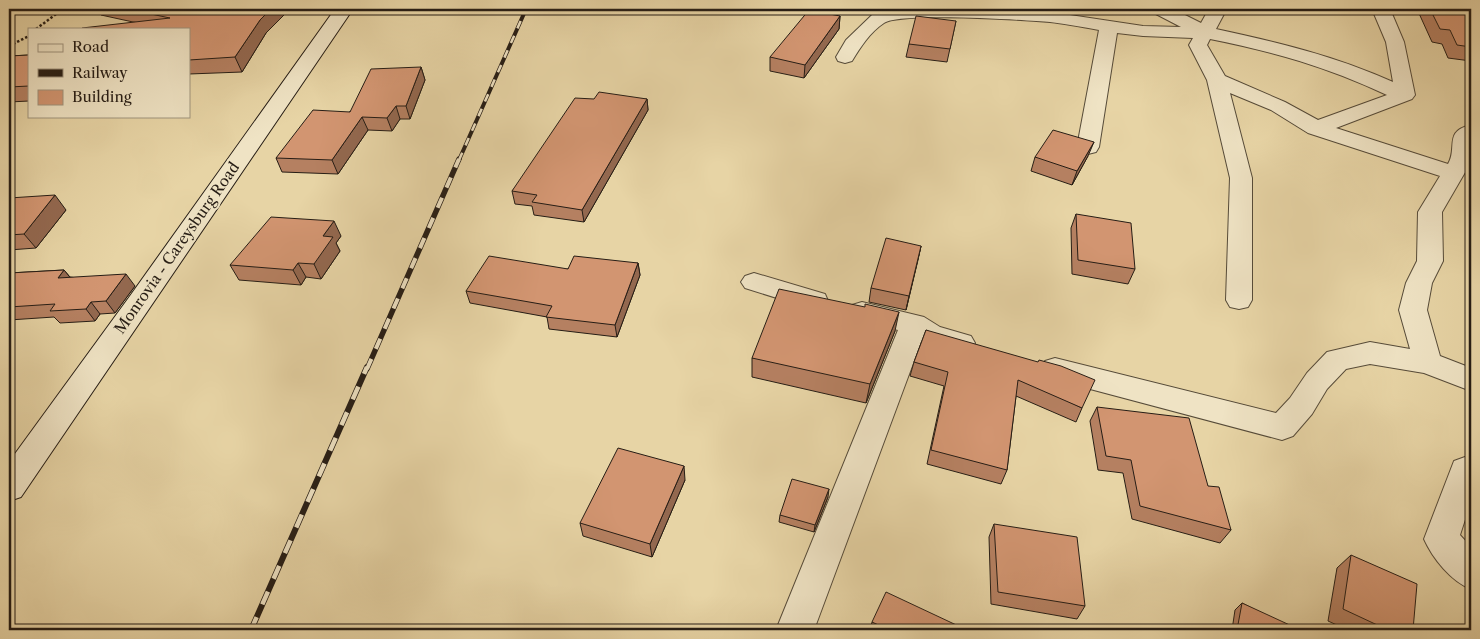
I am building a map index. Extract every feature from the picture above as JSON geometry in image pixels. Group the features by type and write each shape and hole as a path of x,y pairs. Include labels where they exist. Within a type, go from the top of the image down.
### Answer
{"street":[{"name":"Monrovia - Careysburg Road","path":"9,486 140,303 344,9"},
{"path":"874,9 900,14"},
{"path":"1160,9 1206,33"},
{"path":"1214,9 1215,14 1198,45 1217,80 1241,178 1239,300"},
{"path":"1381,9 1395,42 1405,95"},
{"path":"845,57 853,44 878,20 900,14 933,12 1050,17 1143,31 1206,33 1276,47 1359,74 1405,95"},
{"path":"1088,147 1110,27"},
{"path":"1217,80 1278,106 1316,128 1452,173"},
{"path":"1316,128 1405,95"},
{"path":"1428,363 1413,310 1420,283 1430,261 1430,212 1462,159 1462,142 1467,133 1471,131"},
{"path":"754,282 808,300 914,324 931,334 984,349"},
{"path":"795,630 914,324"},
{"path":"1027,361 1282,427 1301,406 1317,381 1337,360 1370,353 1428,363 1471,380"},
{"path":"1471,473 1465,471 1441,539 1471,572"}],"path":[{"path":"37,28 63,9"},
{"path":"9,46 28,37"}],"building":[{"path":"127,9 271,9 260,20 235,57 190,60 190,28 82,28 170,18"},
{"path":"1430,9 1471,9 1471,47 1457,45 1450,30 1440,29"},
{"path":"809,10 840,16 805,65 770,57"},
{"path":"916,16 956,21 950,49 909,44"},
{"path":"28,55 28,86 9,87 9,56"},
{"path":"421,67 406,106 396,106 387,118 362,117 332,160 276,158 313,110 350,112 371,69"},
{"path":"599,92 647,99 582,210 532,202 537,195 512,191 575,98 594,99"},
{"path":"1053,130 1094,142 1077,171 1035,157"},
{"path":"55,195 24,234 9,235 9,198"},
{"path":"1076,214 1131,223 1135,269 1078,260"},
{"path":"271,217 334,221 323,236 333,237 314,264 298,263 293,270 230,265"},
{"path":"886,238 921,246 909,296 871,288"},
{"path":"489,256 568,269 574,256 638,263 615,325 546,317 552,306 466,291"},
{"path":"64,270 58,278 126,274 106,301 91,302 86,309 50,311 55,304 9,307 9,273"},
{"path":"779,289 899,312 870,384 752,358"},
{"path":"926,330 1038,362 1039,360 1061,366 1095,380 1082,408 1018,380 1007,470 931,450 948,372 914,362"},
{"path":"1097,407 1189,418 1208,486 1219,487 1231,530 1140,506 1131,460 1106,456"},
{"path":"618,448 684,466 650,544 580,523"},
{"path":"792,479 829,489 815,525 780,515"},
{"path":"994,524 1077,537 1085,606 998,592"},
{"path":"1351,555 1417,584 1413,630 1388,630 1343,609"},
{"path":"886,592 967,630 889,630 872,622"},
{"path":"1242,603 1294,627 1294,630 1237,630"}],"railway":[{"path":"459,160 526,9"},
{"path":"367,369 459,159"},
{"path":"251,630 367,367"}]}
